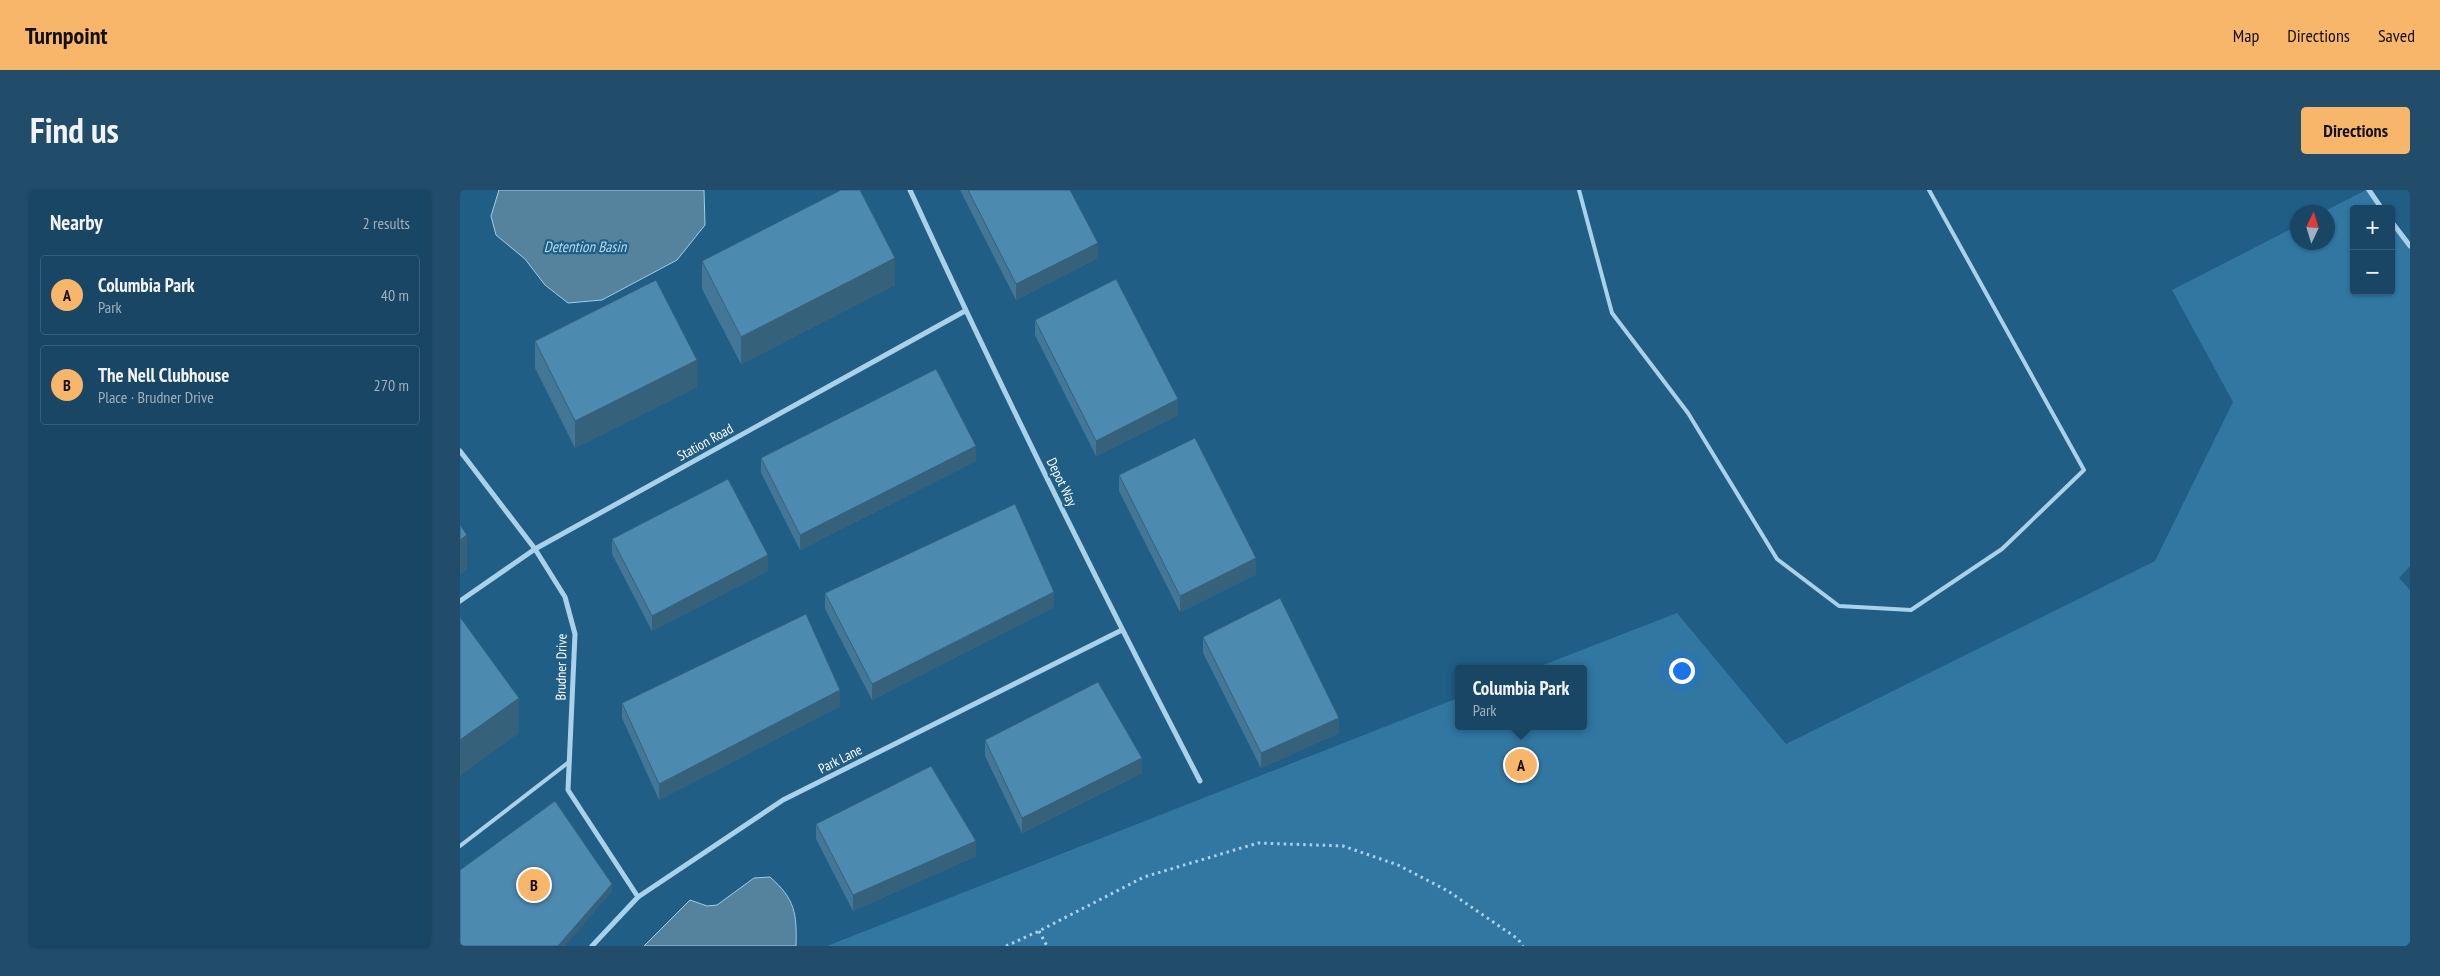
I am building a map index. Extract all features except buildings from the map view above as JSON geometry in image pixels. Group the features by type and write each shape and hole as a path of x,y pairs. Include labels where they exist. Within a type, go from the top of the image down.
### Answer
{"street":[{"name":"Depot Way","path":"910,190 965,311 1122,630 1200,781"},
{"path":"2369,190 2379,205"},
{"path":"2395,226 2410,246"},
{"name":"Station Road","path":"460,601 535,549 965,311"},
{"name":"Brudner Drive","path":"460,451 535,549 565,597 575,634 568,790 638,897"},
{"name":"Park Lane","path":"592,946 638,897 783,800 1122,630"}],"lane":[{"path":"1579,190 1612,314 1688,413 1777,559 1839,606 1911,610 2002,549 2084,470 1930,190"},
{"path":"460,846 569,762"}],"path":[{"path":"1006,946 1039,932 1144,876 1258,843 1343,846 1398,865 1448,891 1518,939 1523,946"},
{"path":"1039,932 1047,946"}],"shaded area":[{"path":"2366,190 2369,190 2379,205 2350,205 2350,295 2395,295 2395,226 2410,246 2410,566 2399,578 2410,590 2410,942 2406,946 827,946 1455,699 1455,730 1587,730 1587,665 1543,665 1677,613 1786,744 2155,561 2233,402 2172,290 2290,230 2290,250 2335,250 2335,206"}],"water":[{"name":"Detention Basin","path":"499,190 704,190 705,225 677,260 602,300 568,303 545,285 525,259 496,235 491,216"},
{"path":"770,877 785,892 793,907 796,924 796,946 644,946 690,900 707,906 717,905 754,878"}],"place":[{"name":"Columbia Park","path":"1521,765"},
{"name":"The Nell Clubhouse","path":"534,885"}]}
